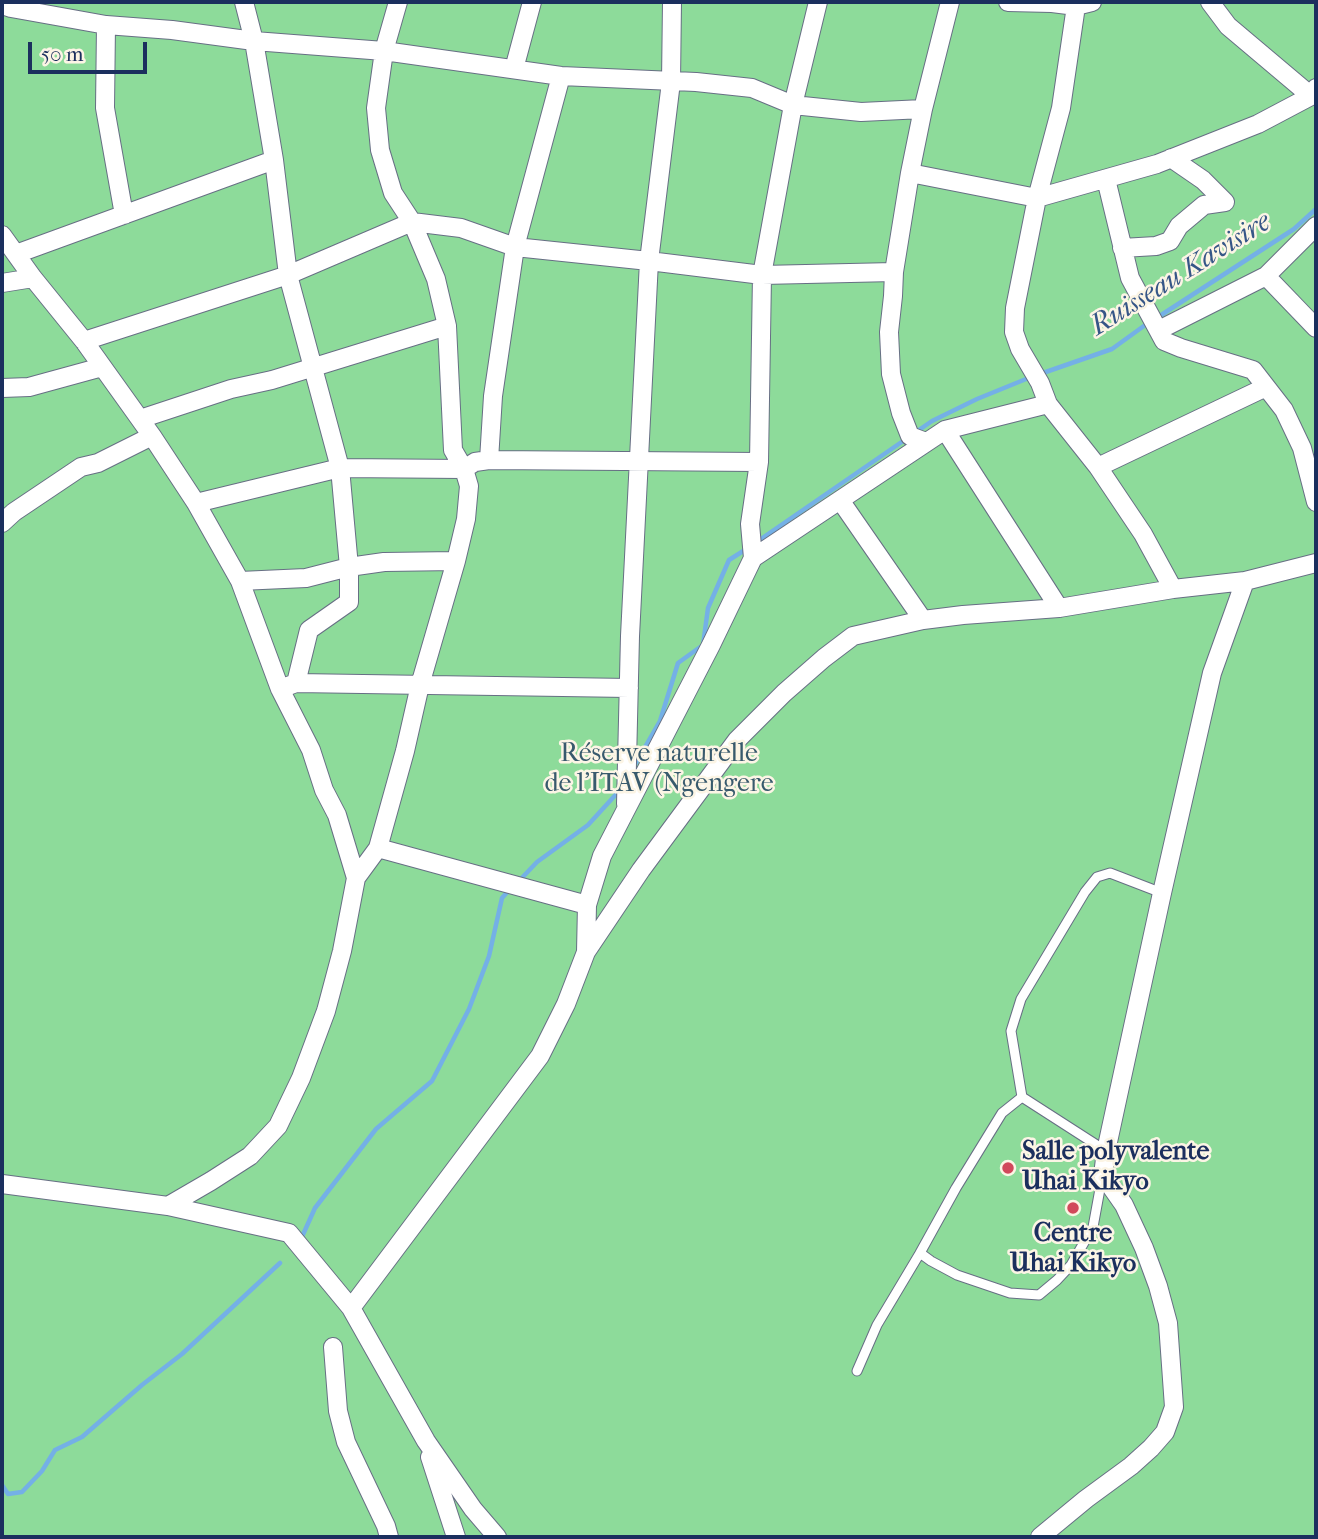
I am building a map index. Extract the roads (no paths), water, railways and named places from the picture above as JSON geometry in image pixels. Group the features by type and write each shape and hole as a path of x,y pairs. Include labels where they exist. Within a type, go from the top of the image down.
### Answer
{"street":[{"path":"244,2 254,41 274,160 288,275 340,468 349,567 349,602 309,630 288,686"},
{"path":"168,1206 250,1156 278,1126 301,1078 326,1011 342,951 356,878 378,848 405,751 419,685 466,519 469,486 464,468 453,450 447,326 436,279 412,222 393,193 380,150 376,108 384,51 398,2"},
{"path":"514,69 532,2"},
{"path":"626,808 630,636 649,261 671,82 672,2"},
{"path":"753,558 750,524 759,462 762,275 793,105 818,2"},
{"path":"926,442 910,436 901,413 891,374 889,332 894,272 910,173 950,2"},
{"path":"1008,2 1082,3 1061,108 1037,198 1015,308 1014,332 1048,404 1098,467 1143,534 1173,589"},
{"path":"910,173 1037,198 1171,158 1258,124 1314,92 1228,26 1210,2"},
{"path":"2,5 106,25 172,30 254,41 384,51 561,76 696,82 752,88 793,105 861,112 923,109"},
{"path":"106,25 105,108 124,215"},
{"path":"489,460 493,396 515,247 561,76"},
{"path":"1122,248 1156,246 1170,241 1179,226 1204,205 1225,202 1203,180 1171,158"},
{"path":"16,254 274,160"},
{"path":"1106,179 1130,278 1164,341 1253,370 1309,444 1316,502"},
{"path":"84,341 288,275 412,222 461,228 515,247 762,275 894,272"},
{"path":"1159,330 1266,276 1316,226"},
{"path":"2,235 84,341 152,436 240,581 288,686 324,790 337,815 356,878"},
{"path":"1266,276 1316,328"},
{"path":"2,283 33,278"},
{"path":"140,419 231,389 272,380 447,326"},
{"path":"2,388 29,387 102,367"},
{"path":"1098,467 1266,387"},
{"path":"586,952 587,905 602,856 753,558 945,430 1048,404"},
{"path":"945,430 1059,608"},
{"path":"2,523 81,467 98,463 152,436"},
{"path":"195,503 340,468 464,468 475,462 489,460 759,462"},
{"path":"840,500 923,620"},
{"path":"240,581 306,578 349,567 384,562 456,561"},
{"path":"351,1308 540,1056 566,1004 586,952 641,870 737,740 784,693 853,636 923,620 1059,608 1173,589 1245,581 1316,563"},
{"path":"1040,1537 1151,1448 1165,1432 1174,1407 1168,1323 1158,1286 1124,1205 1103,1175 1162,893 1212,673 1245,581"},
{"path":"288,686 629,688"},
{"path":"378,848 587,905"},
{"path":"2,1184 168,1206 289,1233 351,1308 426,1441 473,1509 497,1537"},
{"path":"333,1347 338,1411 346,1442 389,1537"},
{"path":"426,1441 456,1537"}],"lane":[{"path":"1106,1151 1022,1097 1010,1031 1021,999 1085,892 1097,877 1110,873 1162,893"},
{"path":"857,1370 877,1325 956,1188 1002,1113 1022,1097"},
{"path":"920,1253 957,1275 1010,1293 1039,1295 1071,1265 1093,1227 1103,1175"}],"waterway":[{"name":"Ruisseau Kavisire","path":"1155,319 1294,229 1316,209"},
{"name":"Ruisseau Kavisire","path":"1040,374 1112,349 1148,323"},
{"name":"Ruisseau Kavisire","path":"916,432 977,399 1031,377"},
{"path":"758,541 906,439"},
{"path":"633,768 660,721 678,663 703,645 708,608 729,560 748,548"},
{"path":"518,882 537,862 588,825 620,790"},
{"path":"301,1239 315,1208 376,1129 432,1081 469,1009 489,956 502,898 511,888"},
{"path":"2,1485 8,1494 22,1492 42,1471 55,1450 82,1437 182,1354 280,1263"}],"place":[{"name":"Salle polyvalente Uhai Kikyo","path":"1008,1168"},
{"name":"Centre Uhai Kikyo","path":"1073,1208"}],"park label":[{"name":"Réserve naturelle de l'ITAV (Ngengere","path":"659,770"}]}
